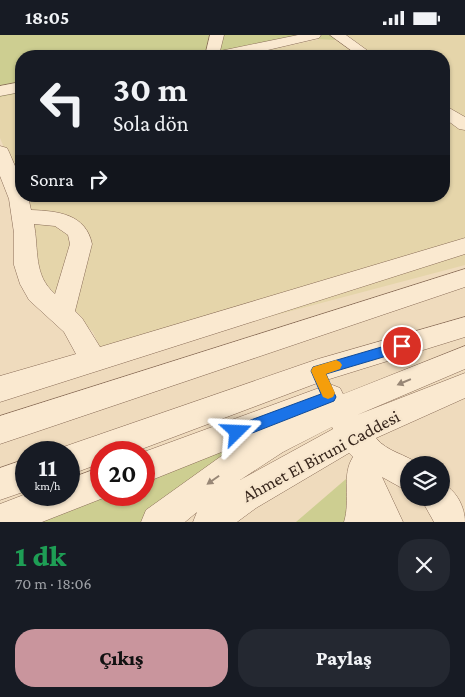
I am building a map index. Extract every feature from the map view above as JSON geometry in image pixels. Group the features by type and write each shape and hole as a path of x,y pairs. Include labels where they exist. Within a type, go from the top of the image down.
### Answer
{"street":[{"path":"214,50 218,35"},
{"path":"254,50 314,35"},
{"path":"337,35 359,50"},
{"path":"0,91 15,88"},
{"path":"450,114 465,125"},
{"path":"0,152 15,185"},
{"path":"19,202 23,216 28,275 38,293 73,325 93,360"},
{"path":"23,216 64,221 79,232 81,243 62,313"},
{"path":"0,389 465,246"},
{"path":"0,430 465,278"},
{"path":"155,465 345,423 465,327"},
{"name":"Ahmet El Biruni Caddesi","path":"210,522 345,423 465,357"},
{"name":"Ahmet El Biruni Caddesi","path":"158,522 187,499 258,451 465,385"},
{"path":"345,423 365,508 361,522"},
{"path":"345,423 386,522"},
{"path":"80,458 345,423 400,469"},
{"path":"0,484 15,479"},
{"path":"0,521 90,487"},
{"path":"443,506 452,522"}],"shaded area":[{"path":"347,35 465,35 465,120 450,109 450,50 366,50"},
{"path":"324,38 339,41 353,50 270,50"},
{"path":"15,94 15,174 0,138 0,97"},
{"path":"450,117 465,128 465,265 105,360 93,332 62,303 41,279 26,202 450,202"}],"green space":[{"path":"0,35 347,35 348,38 336,40 315,39 268,50 15,50 15,94 0,97"},
{"path":"268,431 164,522 36,522 73,506 80,506 80,503 90,499 90,506 155,506 155,472"},
{"path":"346,479 365,522 296,522"}],"slow traffic":[{"path":"328,393 318,371 336,365"}],"route":[{"path":"237,432 330,397 318,371 402,346"}]}
